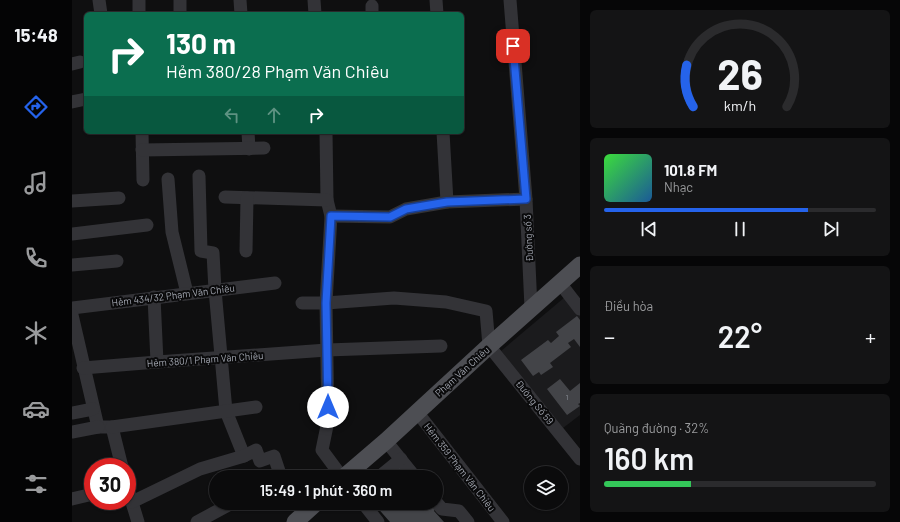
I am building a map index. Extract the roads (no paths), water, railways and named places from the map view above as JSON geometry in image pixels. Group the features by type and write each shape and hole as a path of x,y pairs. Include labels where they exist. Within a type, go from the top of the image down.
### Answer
{"main road":[{"name":"Phạm Văn Chiêu","path":"352,470 386,442 417,412 580,265"},
{"path":"295,522 308,510"}],"street":[{"path":"99,0 100,12"},
{"path":"139,0 139,12"},
{"path":"180,0 180,12"},
{"path":"240,0 241,12"},
{"path":"314,0 315,12"},
{"path":"436,0 437,12"},
{"name":"Đường số 3","path":"510,0 526,199 531,308"},
{"path":"72,102 84,99"},
{"path":"142,134 143,180"},
{"path":"248,134 250,149"},
{"path":"326,134 327,200 331,216 326,303 328,421 322,450 338,470"},
{"path":"443,134 447,202"},
{"path":"142,150 264,148"},
{"path":"199,176 201,251 213,253 226,411 244,456"},
{"path":"168,179 172,232 187,293"},
{"path":"225,197 327,200"},
{"path":"72,201 119,198"},
{"path":"246,251 247,198"},
{"path":"331,216 390,217 406,209 447,202 526,199"},
{"path":"72,234 147,225"},
{"path":"72,265 117,261"},
{"name":"Hẻm 434/32 Phạm Văn Chiêu","path":"72,308 275,283"},
{"path":"560,283 580,309"},
{"path":"154,297 157,362"},
{"path":"302,303 326,303 394,298 446,302 486,311 490,346"},
{"path":"72,315 76,352 83,368 98,427"},
{"name":"Hẻm 380/1 Phạm Văn Chiêu","path":"83,368 327,350 441,346"},
{"name":"Đường Số 59","path":"490,346 580,459"},
{"path":"72,432 98,427 112,427 256,407"},
{"path":"72,413 94,409"},
{"name":"Hẻm 359 Phạm Văn Chiêu","path":"417,412 503,522"},
{"path":"112,427 120,458"},
{"path":"386,442 410,470"},
{"path":"136,500 200,469 244,456 256,450 260,461 274,456 279,470"},
{"path":"388,470 401,459"},
{"path":"72,499 84,496"},
{"path":"443,509 459,511 468,522"},
{"path":"134,510 138,522"},
{"path":"197,522 219,510"},
{"path":"369,510 378,522"}]}
